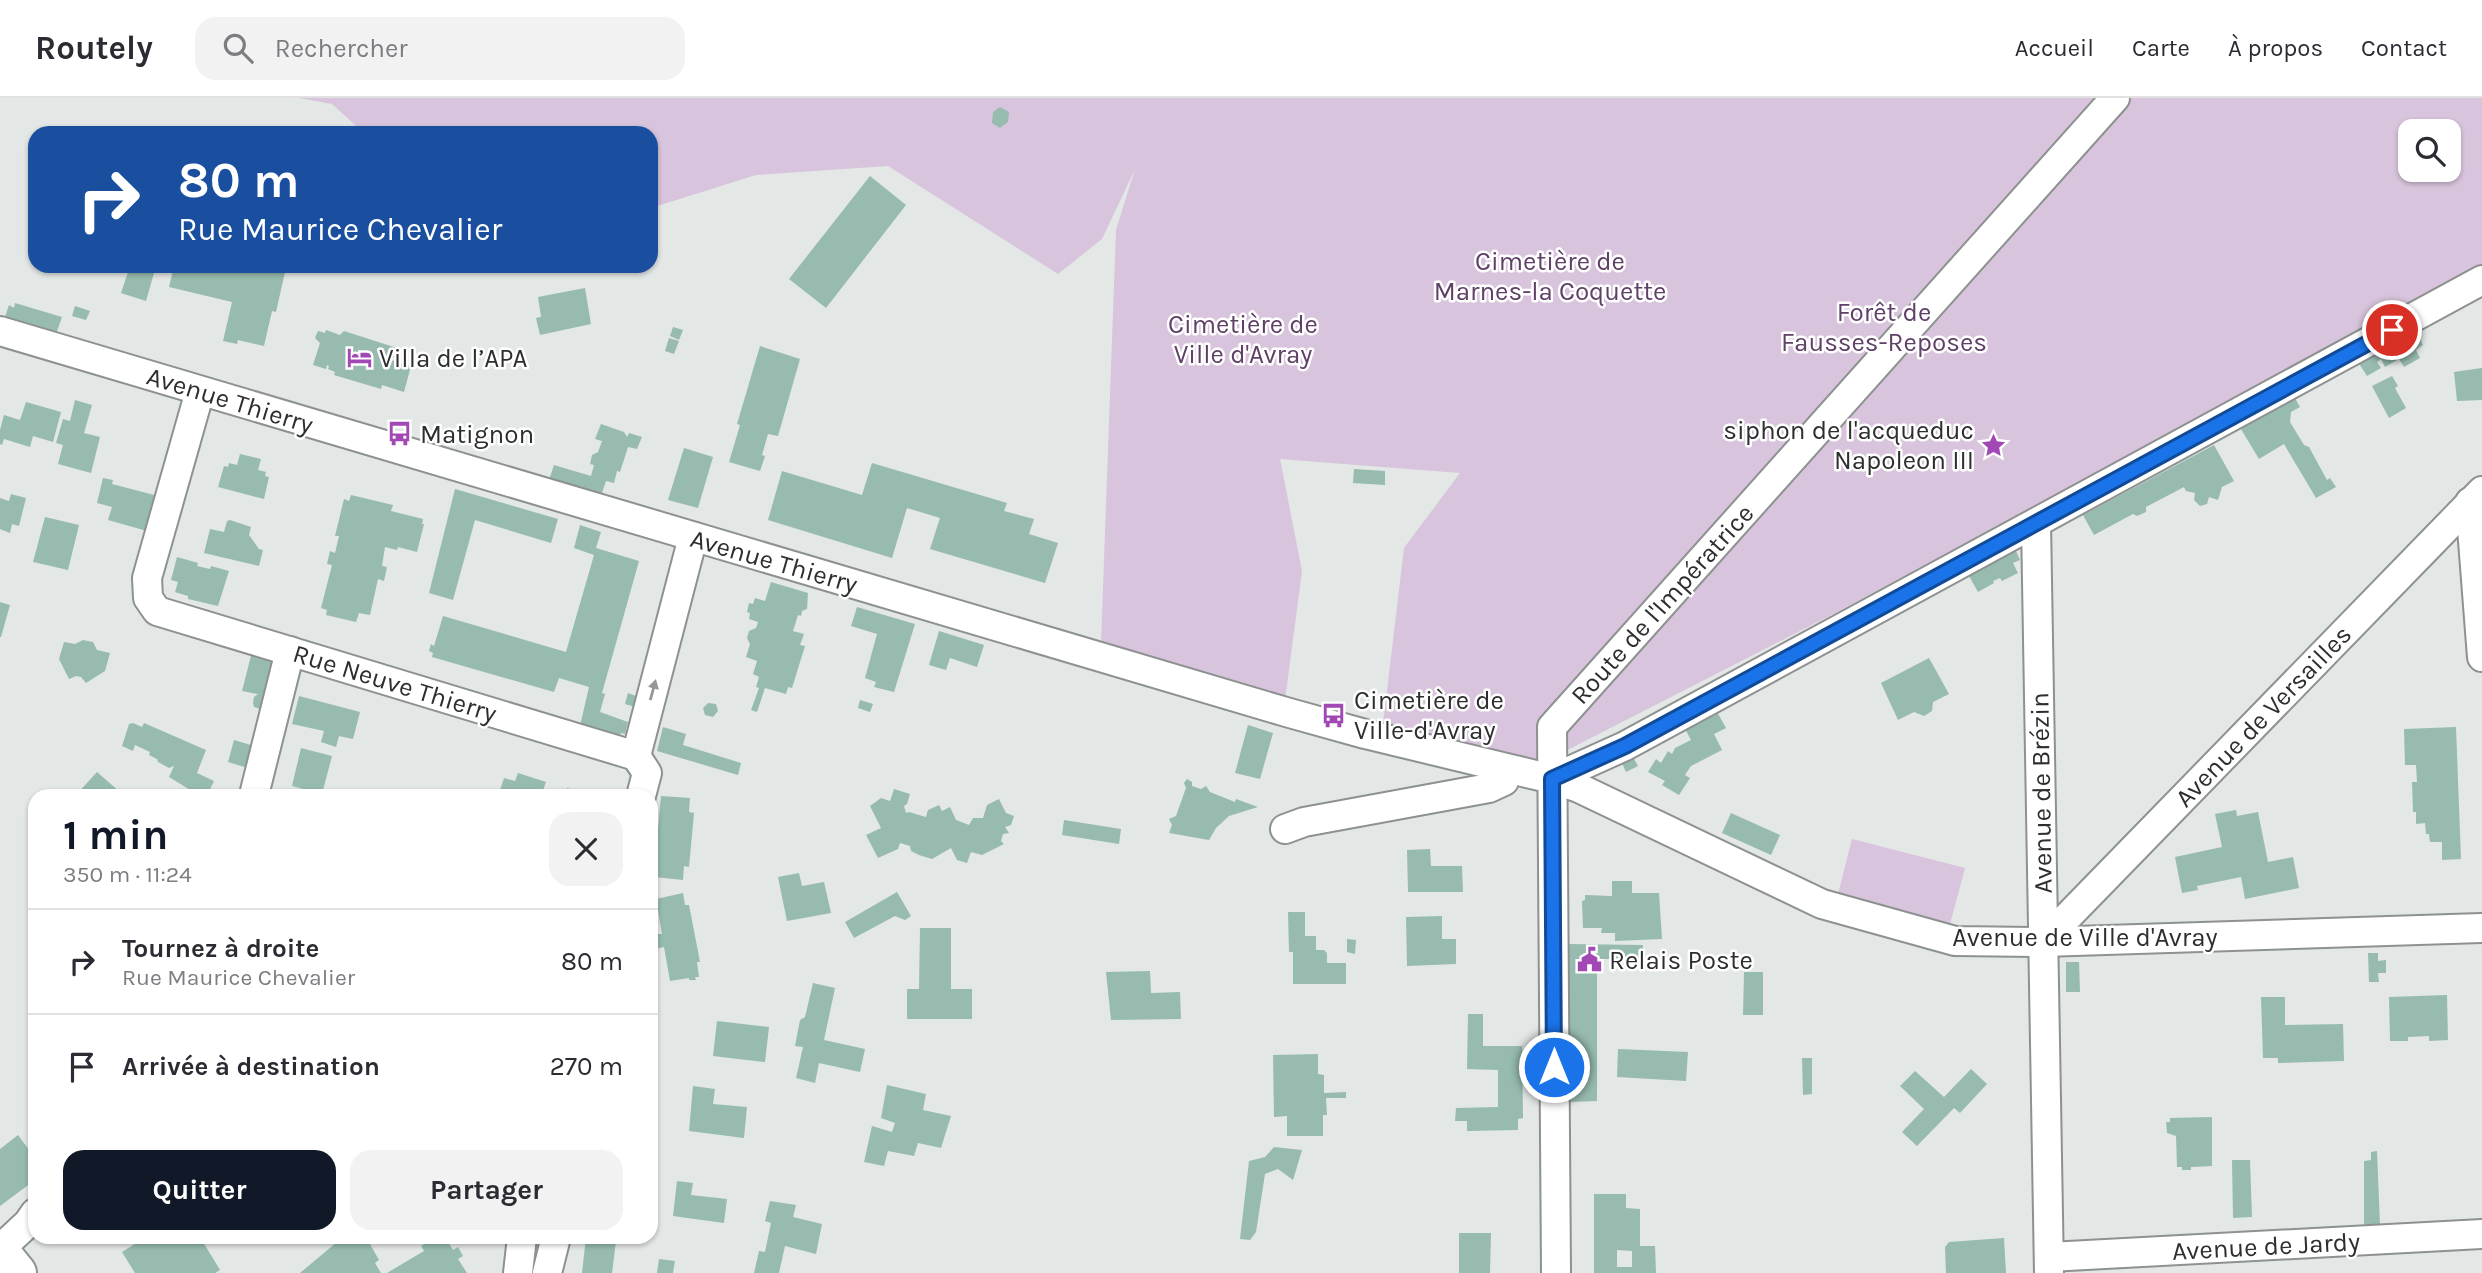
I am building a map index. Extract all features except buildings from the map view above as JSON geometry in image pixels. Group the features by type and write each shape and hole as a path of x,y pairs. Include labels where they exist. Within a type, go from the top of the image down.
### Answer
{"main road":[{"path":"0,1250 17,1273"}],"street":[{"name":"Route de l'Impératrice","path":"1556,1273 1552,727 2115,98"},
{"path":"1552,779 1625,746 2482,280"},
{"name":"Avenue Thierry","path":"0,331 1286,712 1552,779"},
{"name":"Rue Neuve Thierry","path":"200,391 147,578 148,598 157,611 636,756"},
{"path":"2476,497 2482,657"},
{"name":"Avenue de Versailles","path":"2043,942 2476,497"},
{"name":"Avenue de Brézin","path":"2036,523 2049,1265"},
{"path":"643,789 647,773 636,756 693,537"},
{"path":"256,789 290,651"},
{"path":"1285,829 1304,822 1489,788 1504,781 1507,769"},
{"name":"Avenue de Ville d'Avray","path":"1552,779 1579,788 1822,904 1955,941 2043,942 2482,928"},
{"path":"0,1250 28,1223"},
{"name":"Avenue de Jardy","path":"2049,1265 2482,1234"},
{"path":"519,1273 521,1244"},
{"path":"547,1273 554,1244"}],"green space":[{"name":"Forêt de Fausses-Reposes","path":"299,98 2482,98 2482,265 1835,613 1542,763 1383,724 1404,548 1460,473 1280,459 1302,571 1285,700 1101,644 1116,230 1135,169 1102,239 1058,274 888,166 756,175 658,206 658,126 356,126 332,104"},
{"path":"1852,839 1965,868 1950,924 1838,894"}],"place":[{"name":"Villa de l’APA","path":"359,358"},
{"name":"Matignon","path":"400,434"},
{"name":"siphon de l'acqueduc Napoleon III","path":"1994,445"},
{"name":"Cimetière de Ville-d'Avray","path":"1334,715"},
{"name":"Relais Poste","path":"1589,960"}],"route":[{"path":"1554,1067 1552,779 1625,746 2392,330"}],"park label":[{"name":"Cimetière de Marnes-la Coquette","path":"1550,276"},
{"name":"Cimetière de Ville d'Avray","path":"1243,339"}]}
